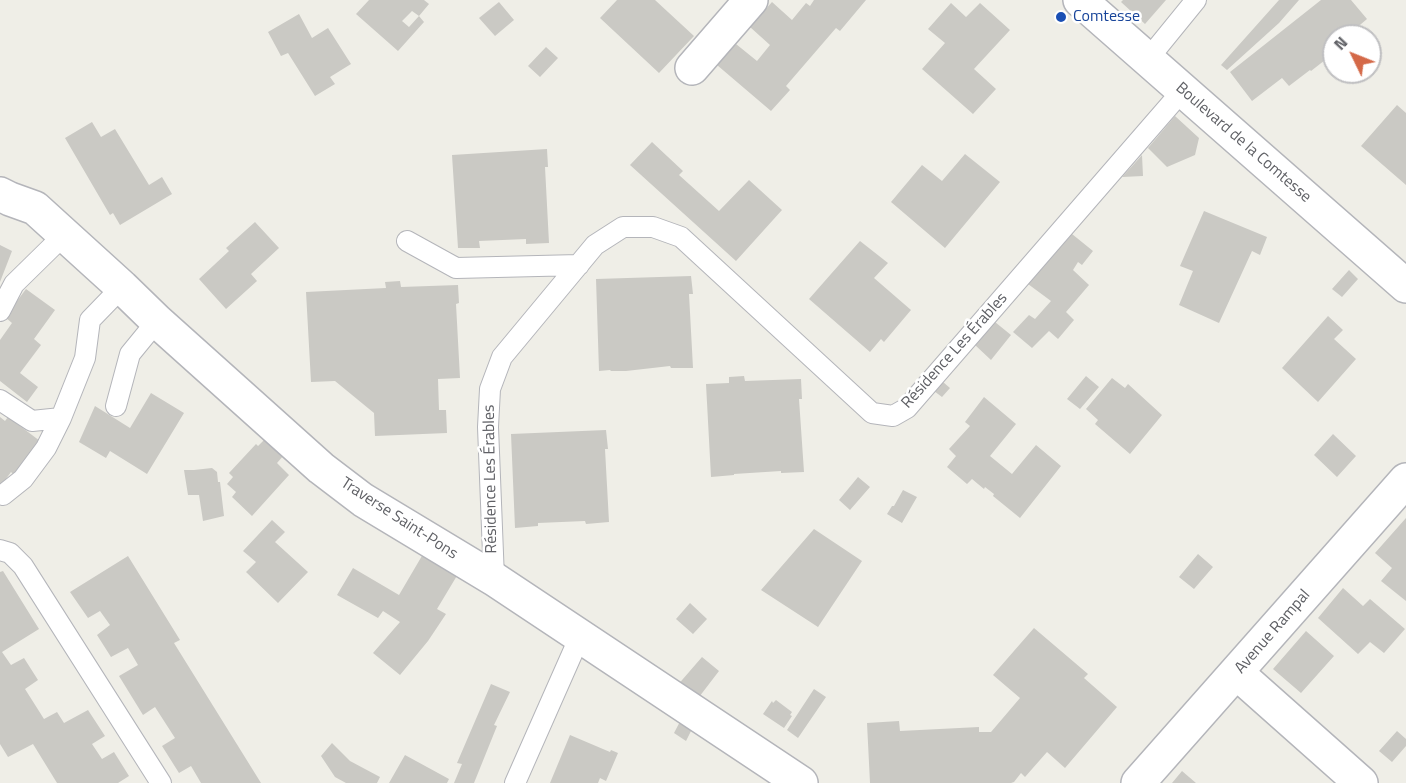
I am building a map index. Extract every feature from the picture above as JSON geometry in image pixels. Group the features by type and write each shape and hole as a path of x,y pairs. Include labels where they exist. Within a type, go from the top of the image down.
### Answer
{"street":[{"path":"692,68 751,0"},
{"name":"Boulevard de la Comtesse","path":"1080,0 1406,286"},
{"name":"Traverse Saint-Pons","path":"0,194 35,208 157,321 330,474 363,500 494,579 800,783"},
{"name":"Avenue Rampal","path":"1138,783 1406,480"},
{"path":"1237,673 1361,783"}],"lane":[{"path":"1148,59 1196,0"},
{"name":"Résidence Les Érables","path":"494,579 488,428 490,389 502,357 595,245 624,226 653,227 681,237 872,413 893,416 907,408 1183,90"},
{"path":"0,311 14,284 65,234"},
{"path":"407,241 456,268 579,265"},
{"path":"3,495 23,479 46,448 61,418 85,358 90,320 122,287"},
{"path":"116,406 130,354 157,321"},
{"path":"0,400 32,421 61,418"},
{"path":"0,550 10,553 23,566 162,783"},
{"path":"515,783 580,636"}],"building":[{"path":"369,0 424,0 429,4 419,16 424,22 398,51 356,14","holes":["412,11 419,16 409,27 402,21"]},
{"path":"617,0 655,0 694,36 659,73 600,18"},
{"path":"814,0 866,0 840,31 836,28 786,86 790,90 771,111 717,65 736,44 757,61 770,45 750,27 772,2 792,20 806,3 810,6"},
{"path":"1123,0 1166,0 1145,24 1121,2"},
{"path":"1279,0 1299,0 1279,23 1227,70 1221,65"},
{"path":"1321,0 1351,0 1367,19 1361,24 1322,24 1322,62 1289,86 1282,78 1252,101 1230,72"},
{"path":"499,2 514,20 495,36 479,18"},
{"path":"951,3 966,17 980,3 1010,30 974,69 996,89 973,114 922,69 945,43 928,29"},
{"path":"299,14 312,38 328,28 351,64 330,77 335,84 315,96 288,53 281,56 268,32"},
{"path":"546,47 558,58 540,77 528,66"},
{"path":"1397,105 1406,113 1406,185 1361,146"},
{"path":"1175,116 1199,138 1195,155 1167,167 1148,148"},
{"path":"92,122 101,137 115,129 149,185 162,177 172,194 120,225 113,213 110,215 65,138"},
{"path":"652,142 683,171 679,175 719,211 749,180 782,210 736,261 630,165"},
{"path":"547,149 548,167 545,167 549,243 526,244 526,239 479,241 480,248 458,248 452,155"},
{"path":"965,154 1000,182 945,248 891,202 922,165 942,181"},
{"path":"1142,155 1143,176 1122,177 1134,164"},
{"path":"1204,211 1267,237 1260,255 1252,251 1219,323 1179,305 1193,271 1180,266"},
{"path":"255,222 279,248 251,274 257,281 226,309 199,279 229,251 226,248"},
{"path":"1072,234 1093,251 1082,265 1078,262 1073,270 1089,285 1066,312 1074,320 1058,339 1049,331 1032,348 1013,332 1029,315 1035,319 1051,301 1028,284"},
{"path":"860,241 888,263 874,278 911,310 884,342 881,339 870,352 809,299"},
{"path":"0,245 12,251 0,282"},
{"path":"1349,270 1358,279 1342,297 1332,289"},
{"path":"691,276 693,294 689,294 693,368 671,368 670,366 626,371 599,371 596,279"},
{"path":"400,281 401,287 458,285 459,303 456,304 460,378 438,379 439,410 446,410 447,433 375,436 374,413 335,381 311,382 306,292 386,288 385,282"},
{"path":"26,289 55,310 34,339 41,345 20,373 38,387 27,402 0,381 0,340 12,323 5,317"},
{"path":"1328,316 1343,330 1334,339 1356,359 1318,402 1282,368"},
{"path":"995,322 1011,335 991,360 975,345"},
{"path":"744,376 745,381 801,379 802,399 799,399 804,472 781,473 781,471 711,477 706,384 729,383 729,377"},
{"path":"1086,376 1099,387 1080,409 1067,399"},
{"path":"1112,378 1125,388 1128,384 1162,415 1130,454 1095,424 1098,420 1086,409"},
{"path":"943,382 950,388 942,397 934,391"},
{"path":"151,393 184,413 147,474 110,451 106,458 79,442 95,406 130,428"},
{"path":"984,397 1016,424 990,456 1012,474 1036,445 1061,466 1020,518 985,487 984,489 972,479 967,484 947,467 956,456 949,449 970,426 965,422"},
{"path":"0,417 5,421 8,417 40,441 14,475 11,472 0,487"},
{"path":"606,430 609,522 538,523 538,526 515,528 511,434"},
{"path":"1333,434 1356,456 1337,477 1314,455"},
{"path":"265,439 284,455 277,463 289,475 252,516 232,497 236,492 227,484 233,477 229,473 256,444 258,446"},
{"path":"212,468 217,472 218,482 220,482 224,516 203,521 199,495 188,495 184,470"},
{"path":"858,477 870,487 850,510 839,500"},
{"path":"903,490 917,497 902,523 887,514"},
{"path":"1406,518 1406,601 1381,581 1392,568 1375,553"},
{"path":"272,520 285,532 275,542 308,572 278,603 246,572 256,562 243,551"},
{"path":"814,529 862,561 818,627 761,590"},
{"path":"426,549 461,569 437,609 446,614 428,641 400,675 373,653 400,622 383,611 378,618 337,595 353,568 399,595"},
{"path":"1198,554 1213,567 1194,589 1179,577"},
{"path":"128,556 180,640 174,643 261,783 201,783 191,766 179,773 162,746 175,738 155,707 143,715 119,676 138,665 128,648 111,657 97,635 110,625 100,611 88,618 70,592"},
{"path":"3,571 39,629 2,652 11,665 24,658 38,680 25,689 44,719 57,712 64,723 88,710 105,736 92,744 102,759 114,752 129,776 118,783 57,783 33,744 8,757 0,744 0,572"},
{"path":"1343,588 1363,606 1370,599 1405,629 1384,653 1370,642 1358,654 1318,618"},
{"path":"690,603 707,619 693,634 676,619"},
{"path":"1034,628 1088,674 1084,678 1117,707 1065,768 1047,752 1025,777 1021,773 1011,783 870,783 867,723 899,721 900,731 979,727 979,732 991,732 1020,698 993,675"},
{"path":"1306,631 1334,656 1301,693 1273,669"},
{"path":"702,657 719,671 696,701 676,687"},
{"path":"491,684 510,692 494,725 497,726 474,783 454,783 462,764 457,763"},
{"path":"814,689 826,697 798,738 787,730"},
{"path":"776,700 792,712 784,728 763,714 772,701 773,703"},
{"path":"684,714 693,727 686,741 674,733"},
{"path":"1397,731 1406,739 1406,746 1392,762 1379,751"},
{"path":"570,735 610,752 611,750 618,753 606,781 600,778 598,783 550,783"},
{"path":"332,743 350,761 380,777 377,783 346,783 335,777 321,756"},
{"path":"405,755 449,779 447,783 389,783"},
{"path":"1182,771 1196,783 1172,783"}],"place":[{"name":"Comtesse","path":"1061,17"}]}
